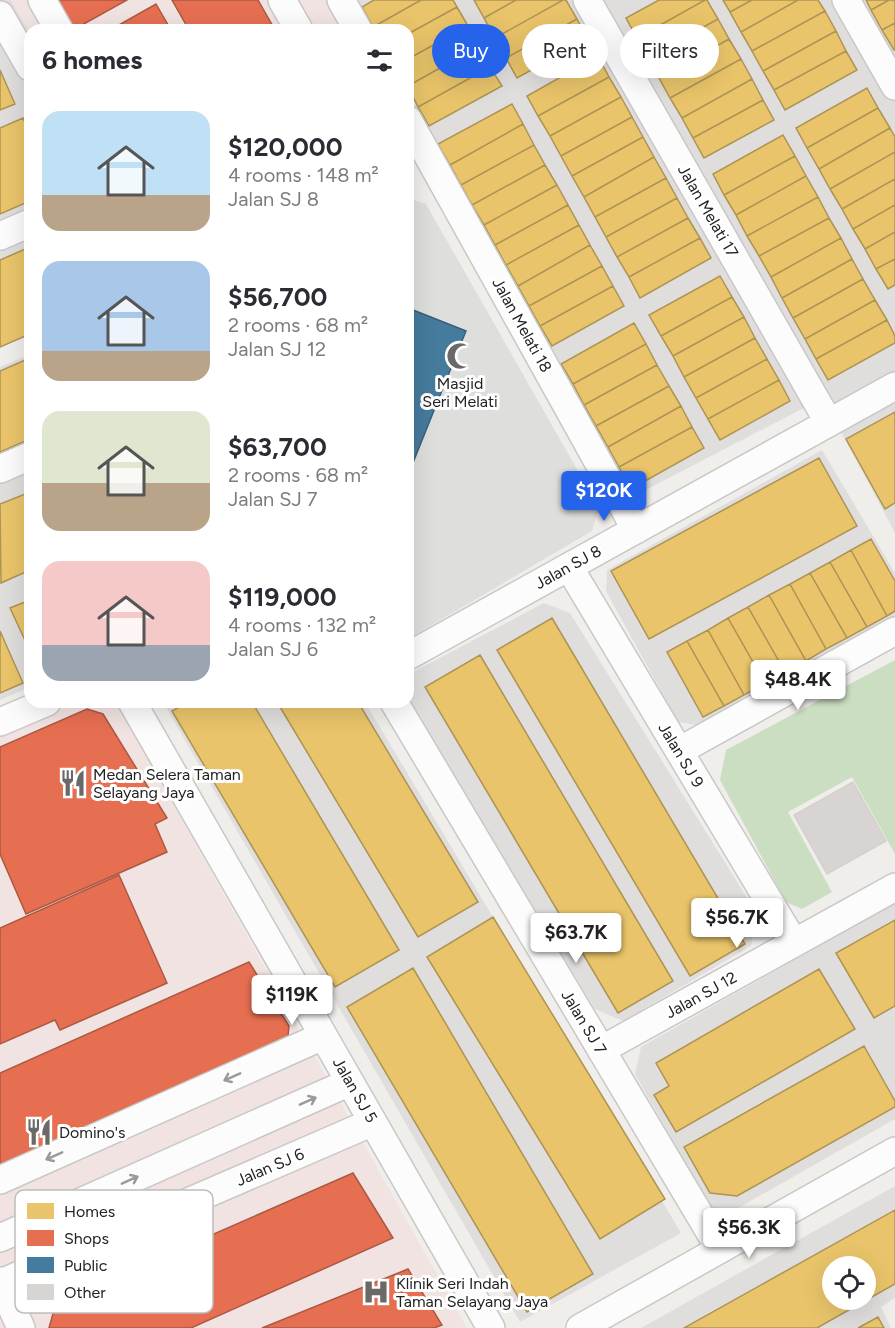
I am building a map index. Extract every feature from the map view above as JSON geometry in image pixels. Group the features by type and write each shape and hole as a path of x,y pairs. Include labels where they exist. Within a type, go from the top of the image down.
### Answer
{"street":[{"path":"42,0 56,24"},
{"path":"282,0 296,24"},
{"path":"341,0 355,24"},
{"name":"Jalan Melati 17","path":"587,0 826,424"},
{"path":"846,0 895,86"},
{"path":"0,15 24,57"},
{"name":"Jalan Melati 18","path":"414,146 418,164 636,530"},
{"path":"0,236 24,226"},
{"name":"Jalan SJ 8","path":"414,653 895,386"},
{"path":"0,469 24,459"},
{"name":"Jalan SJ 9","path":"569,567 794,943"},
{"path":"679,751 895,631"},
{"path":"0,722 33,708"},
{"name":"Jalan SJ 5","path":"135,708 373,1122 484,1326"},
{"name":"Jalan SJ 7","path":"398,708 720,1249"},
{"name":"Jalan SJ 12","path":"601,1050 895,887"},
{"path":"0,1180 324,1036"},
{"path":"108,1190 350,1082"},
{"name":"Jalan SJ 6","path":"213,1191 373,1122"},
{"path":"580,1328 895,1151"},
{"path":"0,1238 15,1231"},
{"name":"Jalan SJ 6","path":"0,1282 15,1276"},
{"path":"0,1282 21,1328"}],"shaded area":[{"path":"0,0 11,0 25,24 24,337 0,348"},
{"path":"11,0 325,0 339,24 25,24"},
{"path":"325,0 895,0 895,533 823,398 609,509 414,159 414,24 339,24"},
{"name":"Masjid Seri Melati","path":"414,200 426,204 599,508 592,531 414,635"},
{"path":"24,357 24,690 0,700 0,367"},
{"path":"822,450 895,573 895,622 701,726 678,722 606,591 607,570"},
{"path":"544,603 570,613 757,914 751,946 623,1021 595,1009 413,708 414,671"},
{"path":"65,708 119,708 467,1328 0,1328 0,737"},
{"path":"166,708 369,708 681,1233 520,1322"},
{"path":"895,903 895,1119 738,1208 712,1210 635,1074 641,1047"},
{"path":"895,1186 895,1298 881,1307 891,1328 641,1328"}],"green space":[{"path":"895,660 895,854 852,777 788,812 832,892 802,909 786,902 720,780 726,750"}],"building: Homes":[{"path":"374,0 421,0 378,24 371,24 362,7"},
{"path":"421,0 453,0 457,7 414,31 414,24 378,24"},
{"path":"474,0 516,0 484,18"},
{"path":"516,0 563,0 510,30 510,24 487,24 484,18"},
{"path":"563,0 566,0 577,19 568,24 522,24 522,49 510,56 510,30"},
{"path":"659,0 705,0 662,24 629,24 626,18"},
{"path":"705,0 718,19 709,24 662,24"},
{"path":"723,0 752,0 730,12"},
{"path":"752,0 798,0 741,32 730,12"},
{"path":"798,0 818,0 825,11 752,51 741,32"},
{"path":"866,0 889,0 871,10"},
{"path":"889,0 895,0 895,23 882,30 871,10"},
{"path":"457,7 467,24 432,24 432,46 414,56 414,31"},
{"path":"825,11 836,31 763,71 752,51"},
{"path":"577,19 580,24 568,24"},
{"path":"718,19 729,39 719,45 719,24 709,24"},
{"path":"895,23 895,50 894,50 882,30"},
{"path":"836,31 846,51 774,90 763,71"},
{"path":"729,39 741,59 719,71 719,45"},
{"path":"432,46 432,72 414,83 414,56"},
{"path":"522,49 522,75 517,78 510,65 510,56"},
{"path":"846,51 857,70 785,110 774,90"},
{"path":"741,59 752,79 682,118 670,98 706,78 719,78 719,71"},
{"path":"0,70 15,104 0,110"},
{"path":"432,72 432,78 470,78 418,107 414,99 414,83"},
{"path":"470,78 497,78 502,86 429,126 418,107"},
{"path":"559,78 607,78 538,116 527,96"},
{"path":"608,78 621,97 550,136 538,116"},
{"path":"659,78 706,78 670,98"},
{"path":"752,79 763,100 693,138 682,118"},
{"path":"867,88 878,108 807,148 796,128"},
{"path":"621,97 632,117 561,156 550,136"},
{"path":"763,100 774,120 704,158 693,138"},
{"path":"512,104 523,124 450,165 438,144"},
{"path":"878,108 890,128 819,169 807,148"},
{"path":"632,117 643,137 572,176 561,156"},
{"path":"23,118 24,120 24,204 0,214 0,128"},
{"path":"523,124 534,145 461,185 450,165"},
{"path":"890,128 895,137 895,152 830,189 819,169"},
{"path":"783,135 795,156 724,195 713,174"},
{"path":"643,137 654,157 584,197 572,176"},
{"path":"534,145 545,165 472,205 461,185"},
{"path":"895,152 895,179 842,209 830,189"},
{"path":"795,156 806,176 736,215 724,195"},
{"path":"654,157 666,178 595,217 584,197"},
{"path":"545,165 557,185 484,225 472,205"},
{"path":"806,176 818,197 747,236 736,215"},
{"path":"666,178 677,198 606,237 595,217"},
{"path":"895,179 895,205 853,229 842,209"},
{"path":"557,185 568,205 495,245 484,225"},
{"path":"818,197 829,218 759,256 747,236"},
{"path":"677,198 688,218 617,257 606,237"},
{"path":"568,205 579,225 506,265 495,245"},
{"path":"895,205 895,232 865,249 853,229"},
{"path":"688,218 700,238 629,277 617,257"},
{"path":"829,218 841,238 771,277 759,256"},
{"path":"579,225 590,245 518,286 506,265"},
{"path":"895,232 895,259 876,269 865,249"},
{"path":"700,238 711,258 640,298 629,277"},
{"path":"841,238 852,259 782,298 771,277"},
{"path":"590,245 602,266 529,306 518,286"},
{"path":"24,250 24,337 0,347 0,260"},
{"path":"852,259 863,279 793,318 782,298"},
{"path":"895,259 895,285 888,289 876,269"},
{"path":"602,266 613,286 540,326 529,306"},
{"path":"720,276 732,297 661,336 649,315"},
{"path":"863,279 875,300 805,339 793,318"},
{"path":"613,286 624,306 552,346 540,326"},
{"path":"732,297 744,317 673,356 661,336"},
{"path":"875,300 887,320 816,359 805,339"},
{"path":"744,317 755,338 684,377 673,356"},
{"path":"887,320 895,336 895,343 828,380 816,359"},
{"path":"634,323 646,344 573,384 561,364"},
{"path":"755,338 767,359 696,398 684,377"},
{"path":"646,344 657,365 584,405 573,384"},
{"path":"767,359 779,380 708,419 696,398"},
{"path":"24,361 24,442 0,452 0,371"},
{"path":"657,365 669,386 596,426 584,405"},
{"path":"779,380 790,401 720,440 708,419"},
{"path":"669,386 681,406 608,447 596,426"},
{"path":"681,406 692,427 619,467 608,447"},
{"path":"895,412 895,503 885,509 846,439"},
{"path":"692,427 704,448 631,489 619,467"},
{"path":"819,458 857,526 649,639 611,571"},
{"path":"24,494 24,573 1,583 0,504"},
{"path":"871,539 895,581 895,611 887,616 851,550"},
{"path":"851,550 887,616 867,627 830,562"},
{"path":"830,562 867,627 847,638 810,573"},
{"path":"810,573 847,638 826,649 790,584"},
{"path":"790,584 826,649 806,661 769,595"},
{"path":"769,595 806,661 785,672 748,607"},
{"path":"24,602 24,638 10,608"},
{"path":"748,607 785,672 765,683 728,618"},
{"path":"552,618 745,944 690,976 497,650"},
{"path":"728,618 765,683 744,695 708,630"},
{"path":"708,630 744,695 724,706 687,641"},
{"path":"0,631 23,683 0,693"},
{"path":"687,641 724,706 703,717 667,652"},
{"path":"480,655 673,981 618,1013 425,687"},
{"path":"177,708 256,708 399,950 335,987 172,711"},
{"path":"281,708 362,708 478,902 418,937"},
{"path":"493,917 665,1199 600,1239 427,957"},
{"path":"895,920 895,1006 874,1018 836,953"},
{"path":"413,968 593,1274 527,1312 347,1007"},
{"path":"819,969 855,1029 676,1132 654,1095 669,1086 656,1063"},
{"path":"864,1046 895,1101 895,1107 737,1196 710,1193 684,1147"},
{"path":"895,1210 895,1284 876,1295 876,1256 822,1256 822,1310 849,1310 817,1328 684,1328"},
{"path":"878,1317 884,1328 858,1328"}],"building: Shops":[{"path":"55,0 127,0 84,24 69,24"},
{"path":"172,0 258,0 272,24 186,24"},
{"path":"156,4 168,24 121,24"},
{"name":"Medan Selera Taman Selayang Jaya","path":"87,709 103,714 167,818 155,824 167,852 26,914 0,854 0,747"},
{"path":"119,875 167,983 60,1030 55,1020 0,1044 0,928"},
{"path":"249,962 289,1026 288,1036 0,1164 0,1073"},
{"path":"353,1173 393,1238 191,1328 49,1328 53,1313 213,1313 213,1234"},
{"path":"408,1269 442,1325 434,1328 262,1328"}],"building: Public":[{"path":"414,310 466,331 414,460"}],"building: Other":[{"path":"853,782 886,841 827,874 794,815"}],"place":[{"name":"Masjid Seri Melati","path":"460,356"},
{"name":"Medan Selera Taman Selayang Jaya","path":"73,783"},
{"name":"Domino's","path":"39,1132"},
{"name":"Klinik Seri Indah Taman Selayang Jaya","path":"376,1292"}]}
